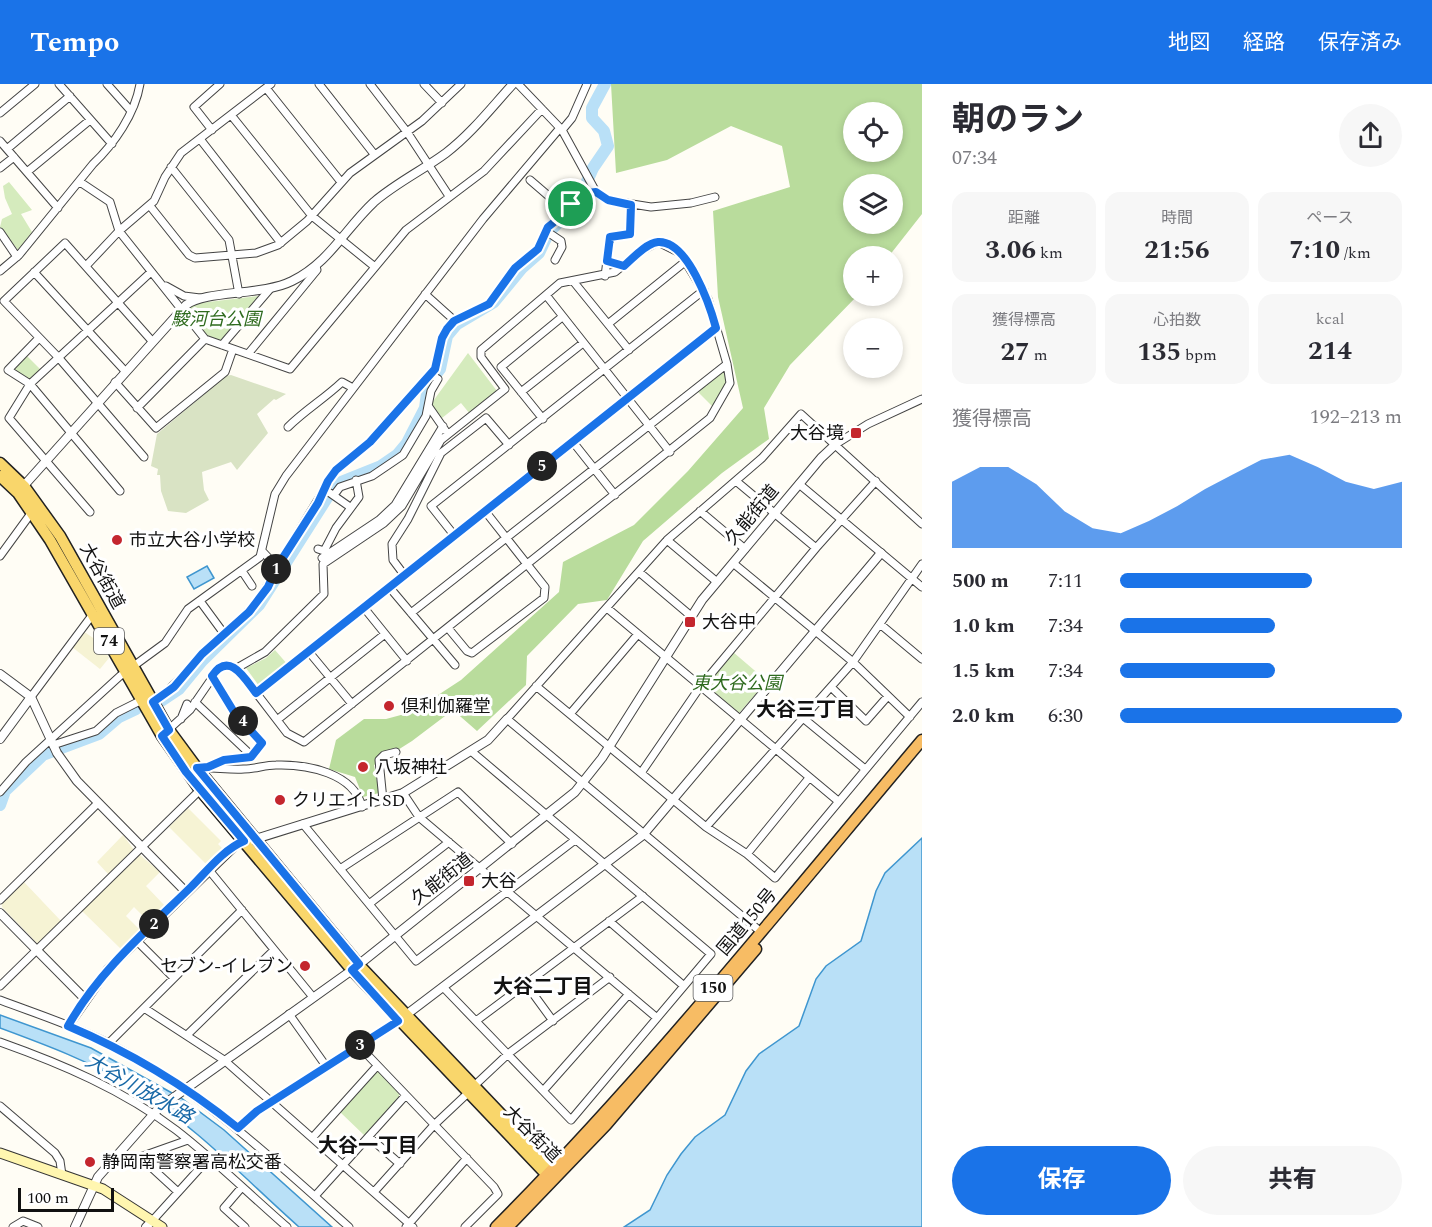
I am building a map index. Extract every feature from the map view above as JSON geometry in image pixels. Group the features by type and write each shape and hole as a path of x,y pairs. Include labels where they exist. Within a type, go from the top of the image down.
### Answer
{"highway":[{"name":"国道150号","path":"508,1227 922,740"},
{"name":"国道150号","path":"496,1227 552,1174 700,1016 922,751"}],"main road":[{"name":"大谷街道","path":"0,463 60,536 129,669 142,700 166,733 200,790 249,840"},
{"name":"大谷街道","path":"0,476 21,489 32,512 93,614 153,702 166,733 197,768 249,840 355,967 552,1174"},
{"path":"0,1154 92,1185 120,1199 149,1223 162,1227"}],"street":[{"path":"0,113 35,84"},
{"path":"59,84 112,144"},
{"path":"107,84 131,111"},
{"path":"0,271 17,257 112,144 131,111 140,84"},
{"path":"212,130 194,107 220,84"},
{"path":"319,84 374,154"},
{"path":"370,84 407,132 449,196"},
{"path":"424,84 442,103"},
{"path":"150,206 189,255 203,259 256,253 281,243 312,216 341,182 374,154 407,132 461,84"},
{"path":"21,489 182,309 194,300 270,289 290,282 316,266 372,205 461,140 516,84 561,129 596,192 608,200 631,205 677,205 715,197"},
{"path":"0,792 54,746 129,669 165,643 184,613 263,552 275,494 353,388 498,200 572,118 587,84"},
{"path":"86,266 119,231 150,206 181,153 269,86 341,182"},
{"path":"7,149 70,96"},
{"path":"80,182 110,202 119,231 205,339 290,369 406,230 484,171 542,109"},
{"path":"231,115 312,216 375,267"},
{"path":"27,172 90,120"},
{"path":"200,139 281,243"},
{"path":"0,141 58,208"},
{"path":"0,168 14,157"},
{"path":"171,167 229,240 234,256 239,294"},
{"path":"530,180 566,211"},
{"path":"153,702 174,687 202,654 249,612 268,587 277,567 318,503 329,492 356,480 372,476 403,455 429,407 431,379 442,338 454,321 489,304 515,268 538,249 548,232 566,211 585,192 596,192"},
{"path":"606,276 610,237 630,234 631,205"},
{"path":"0,232 17,257"},
{"path":"548,232 561,241 562,247 555,260"},
{"path":"166,733 181,719 212,676 224,665 237,668 287,733 304,742 670,452 718,407 730,383 727,364 704,290 686,261 674,249 658,242 606,276 560,283 481,350 481,357 505,389 441,440 402,506 384,523 323,564 324,594 265,652 237,668"},
{"path":"144,458 58,357 4,301 65,243 119,301 152,341"},
{"path":"607,261 624,266"},
{"path":"608,324 686,261"},
{"path":"248,354 317,270 316,266"},
{"path":"34,272 125,371"},
{"path":"151,272 174,292 190,298 205,298"},
{"path":"90,512 9,418 30,384 151,272"},
{"path":"573,281 629,350"},
{"path":"290,282 297,294"},
{"path":"222,345 270,289"},
{"path":"454,535 431,506 704,290"},
{"path":"425,294 454,321"},
{"path":"546,295 670,452"},
{"path":"543,418 501,367 562,317"},
{"path":"256,693 716,328"},
{"path":"39,338 8,370 30,384 120,490"},
{"path":"137,408 205,339"},
{"path":"521,392 583,344"},
{"path":"115,382 156,429 225,372 233,349"},
{"path":"411,613 727,364"},
{"path":"329,492 336,470 370,442 431,379"},
{"path":"288,427 310,406 322,400 342,382 353,388"},
{"path":"836,444 868,424 922,399"},
{"path":"429,407 448,434"},
{"path":"68,1026 108,969 209,870 249,840 403,793 488,740 667,540 762,458 801,414 922,524"},
{"path":"405,576 393,560 392,544 408,519 441,453 486,418 509,446"},
{"path":"322,558 379,520 395,505 443,426"},
{"path":"573,442 615,495"},
{"name":"久能街道","path":"75,1227 92,1185 152,1114 184,1088 395,937 547,816 583,784 609,747 691,616 774,513 836,444"},
{"path":"318,549 324,550 350,507 359,497 356,480"},
{"path":"736,481 816,548"},
{"path":"641,773 700,687 840,519 876,481"},
{"path":"799,484 922,588"},
{"path":"329,492 350,507"},
{"path":"448,628 467,651 472,652 544,598 545,587 485,511"},
{"path":"700,511 745,549"},
{"path":"0,556 32,512"},
{"path":"667,540 717,582"},
{"path":"263,552 277,567"},
{"path":"238,1128 272,1101 402,1018 538,917 643,835 881,553"},
{"path":"734,562 853,662 910,717"},
{"path":"706,827 853,662 913,580 922,564"},
{"path":"242,570 252,586"},
{"path":"639,572 691,616"},
{"path":"390,588 455,665"},
{"path":"200,601 225,635"},
{"path":"608,608 838,801"},
{"path":"364,609 407,661"},
{"path":"0,739 93,614"},
{"path":"880,624 922,658"},
{"path":"277,720 385,634"},
{"path":"570,714 638,634"},
{"path":"309,652 352,704"},
{"path":"0,674 31,697 54,746 77,781 186,892"},
{"path":"208,767 224,760 252,756 262,743 234,712 212,676"},
{"path":"536,686 706,827 747,854 775,878 922,702"},
{"path":"831,687 866,721 888,696"},
{"path":"54,746 96,730 116,713 142,700"},
{"path":"195,702 252,756"},
{"path":"181,719 187,704"},
{"path":"803,718 865,769"},
{"path":"507,719 761,932"},
{"path":"443,987 571,1120 711,954 471,751"},
{"path":"383,800 379,760 384,755 396,752"},
{"path":"197,768 244,769 277,764 336,776 354,788 362,807"},
{"path":"747,854 809,778"},
{"path":"0,986 200,790"},
{"path":"340,869 458,792 512,844"},
{"path":"403,793 419,817 657,1018"},
{"path":"0,900 98,803"},
{"path":"303,824 416,962 575,840"},
{"path":"369,904 449,842"},
{"path":"209,870 312,996"},
{"path":"476,1021 643,896"},
{"path":"109,1043 242,910"},
{"path":"0,913 85,999"},
{"path":"609,921 684,986"},
{"path":"137,940 174,978"},
{"path":"187,1035 274,950"},
{"path":"374,1192 434,1125 508,1054 610,977"},
{"path":"526,984 553,1021"},
{"path":"543,1091 629,994"},
{"path":"0,1000 109,1043 184,1088 238,1128 349,1227"},
{"path":"144,1008 224,1060 344,1164 409,1226 467,1158"},
{"path":"289,1014 326,1066"},
{"path":"0,1042 65,1066 152,1114 188,1140 287,1227"},
{"path":"359,1046 467,1158 498,1194 465,1227"},
{"path":"313,1137 377,1066"},
{"path":"315,1196 406,1095"},
{"path":"0,1106 55,1153 60,1161 62,1175"},
{"path":"369,1137 400,1164"},
{"path":"178,1192 140,1157 188,1140"},
{"path":"149,1223 209,1158"},
{"path":"242,1187 224,1208 245,1227"},
{"path":"13,1227 23,1221 38,1227"}],"shaded area":[{"path":"83,631 102,644 109,658 100,669 72,647"},
{"path":"188,808 221,841 218,844 224,850 208,866 169,827"},
{"path":"123,835 134,850 109,875 97,862"},
{"path":"140,855 160,872 146,886 165,906 149,922 134,907 126,916 141,931 122,950 82,911"},
{"path":"24,882 61,921 41,942 37,943 2,907 2,904"}],"green space":[{"path":"611,84 922,84 922,214 897,246 843,246 843,306 847,306 790,365 764,408 769,439 722,473 643,541 607,600 578,604 527,656 526,685 477,731 453,710 412,741 374,765 379,793 363,797 355,777 329,769 336,740 364,719 386,719 412,712 461,680 559,592 563,562 634,525 688,471 743,408 718,297 713,211 790,187 782,146 731,126 667,160 616,173"},
{"path":"9,182 32,210 21,214 32,232 18,250 0,227 2,219 12,214 3,186"},
{"name":"駿河台公園","path":"258,296 259,299 222,342 207,338 186,312 186,308 200,303"},
{"path":"468,353 497,391 470,414 461,403 442,418 431,404"},
{"path":"25,354 42,371 28,381 12,370"},
{"path":"722,370 726,371 727,383 714,408 697,391"},
{"path":"231,375 286,394 274,399 257,414 268,433 237,470 231,462 202,472 204,490 209,500 186,513 168,511 161,491 160,475 157,475 158,469 151,466 157,434 226,376"},
{"path":"275,650 288,665 259,686 246,668 266,658"},
{"name":"東大谷公園","path":"733,652 767,681 739,713 706,685"},
{"path":"376,1072 379,1072 399,1094 399,1097 365,1136 340,1112"}],"water":[{"path":"207,566 214,578 194,589 187,577"},
{"path":"922,838 922,1227 624,1227 650,1210 667,1175 681,1154 695,1137 725,1115 746,1071 759,1054 799,1026 816,979 826,966 861,941 876,891 885,873"},
{"name":"大谷川放水路","path":"0,1015 91,1048 181,1098 224,1130 332,1227 299,1227 220,1154 156,1103 134,1088 85,1062 0,1028"}],"waterway":[{"path":"161,701 179,689 202,661 259,605 332,490 341,482 381,466 397,455 407,443 425,408 428,385 440,369 447,336 457,324 494,302 522,268 539,253 549,232 577,204 593,168 608,146 604,131 592,118 592,108 605,84"},
{"path":"0,805 5,791 43,755 99,734 119,717 136,709"}],"place":[{"name":"大谷境","path":"856,433"},
{"name":"市立大谷小学校","path":"117,540"},
{"name":"大谷中","path":"690,622"},
{"name":"倶利伽羅堂","path":"389,706"},
{"name":"八坂神社","path":"363,767"},
{"name":"クリエイトSD","path":"280,800"},
{"name":"大谷","path":"469,881"},
{"name":"セブン-イレブン","path":"305,966"},
{"name":"静岡南警察署高松交番","path":"90,1162"}],"district":[{"name":"大谷三丁目","path":"806,710"},
{"name":"大谷二丁目","path":"543,987"},
{"name":"大谷一丁目","path":"368,1146"}],"route":[{"path":"582,192 596,192 608,200 631,205 630,234 610,237 607,261 624,266 651,245 658,242 668,244 680,253 703,288 716,328 256,693 237,668 231,665 224,665 214,672 212,676 234,712 262,743 251,757 224,760 208,767 197,768 359,964 352,970 398,1021 257,1111 238,1128 215,1109 151,1066 109,1043 68,1026 85,999 122,954 209,870 236,845 244,841 176,758 162,736 169,730 153,702 174,687 202,654 249,612 268,587 277,567 336,470 370,442 435,369 442,338 447,329 454,321 489,304 515,268 527,261 538,249 548,227 563,215 571,204 582,192"}]}
